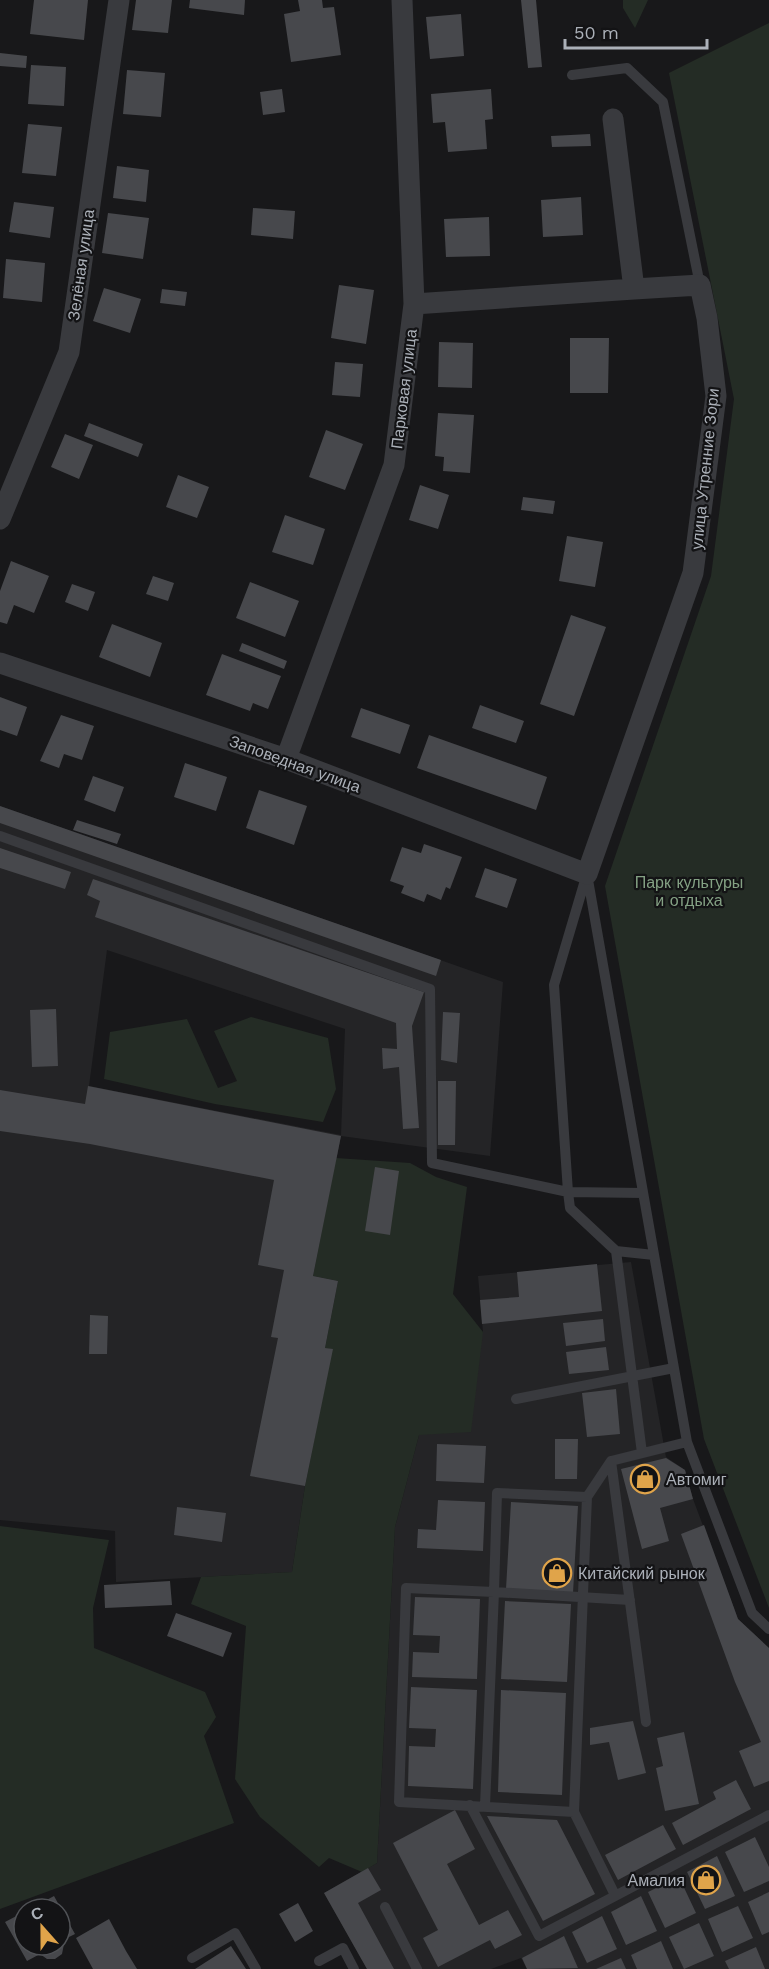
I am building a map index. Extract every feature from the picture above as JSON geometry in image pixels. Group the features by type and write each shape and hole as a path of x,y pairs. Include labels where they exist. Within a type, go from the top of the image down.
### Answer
{"street":[{"name":"Зелёная улица","path":"0,519 69,352 119,0"},
{"name":"Парковая улица","path":"286,759 394,465 414,304 402,0"},
{"path":"613,119 634,289"},
{"path":"414,304 700,285"},
{"name":"улица Утренние Зори","path":"587,874 693,573 716,396 707,318 700,285"},
{"name":"Заповедная улица","path":"0,663 286,759 587,874"}],"lane":[{"path":"572,75 627,68 663,102 700,285"},
{"path":"0,836 430,989 432,1162 568,1192 644,1193"},
{"path":"587,874 555,985 570,1208 616,1251 654,1255"},
{"path":"587,874 687,1442 752,1613 769,1629"},
{"path":"616,1251 642,1453"},
{"path":"516,1398 674,1368"},
{"path":"615,1896 574,1812 587,1497 611,1461 687,1442"},
{"path":"611,1461 646,1722"},
{"path":"485,1806 498,1493 587,1497"},
{"path":"574,1812 399,1802 406,1588 630,1600"},
{"path":"470,1805 539,1936 769,1815"},
{"path":"385,1907 417,1969"},
{"path":"192,1958 235,1933 256,1969"},
{"path":"320,1961 342,1948 354,1969"}],"shaded area":[{"path":"0,806 503,982 490,1156 341,1136 313,1276 338,1281 325,1347 333,1349 305,1486 292,1572 116,1582 115,1531 0,1520","holes":["107,950 345,1029 341,1135 89,1086"]},
{"name":"Китайский рынок","path":"631,1262 666,1457 685,1470 693,1499 738,1619 769,1648 769,1969 527,1969 521,1958 491,1969 367,1969 324,1893 377,1863 395,1527 419,1435 483,1332 478,1276"}],"green space":[{"path":"623,0 648,0 635,28 623,8"},
{"name":"Парк культуры и отдыха","path":"769,23 769,1608 704,1439 605,886 711,576 734,399 669,73"},
{"path":"251,1017 328,1038 336,1089 323,1122 215,1104 104,1079 110,1032 187,1019 218,1088 237,1081 214,1031"},
{"path":"336,1158 410,1163 436,1177 467,1187 453,1294 483,1332 471,1432 419,1435 395,1527 377,1863 362,1872 329,1858 319,1867 260,1817 235,1779 246,1626 191,1604 201,1577 292,1572 305,1486 332,1350 325,1348 338,1281 313,1276"},
{"path":"0,1526 109,1540 93,1608 94,1648 205,1692 216,1717 204,1736 234,1823 33,1897 12,1897 12,1905 0,1909"}],"building":[{"path":"34,0 88,0 84,40 30,34"},
{"path":"136,0 172,0 168,33 132,30"},
{"path":"190,0 245,0 244,15 189,8"},
{"path":"298,0 322,0 323,8 334,7 341,55 291,62 284,14 300,11"},
{"path":"521,0 536,0 542,67 528,68"},
{"path":"461,14 464,56 430,59 426,17"},
{"path":"0,53 27,56 26,68 0,66"},
{"path":"31,65 66,67 64,106 28,104"},
{"path":"127,70 165,73 161,117 123,114"},
{"path":"282,89 285,112 263,115 260,92"},
{"path":"491,89 493,119 485,120 487,149 448,152 445,122 433,123 431,94"},
{"path":"28,124 62,127 56,176 22,173"},
{"path":"590,134 591,146 552,147 551,136"},
{"path":"117,166 149,170 146,202 113,198"},
{"path":"581,197 583,235 543,237 541,200"},
{"path":"14,202 54,207 50,238 9,232"},
{"path":"253,208 295,211 293,239 251,235"},
{"path":"108,213 149,218 143,259 102,253"},
{"path":"489,217 490,256 446,257 444,219"},
{"path":"6,259 45,263 42,302 3,298"},
{"path":"339,285 374,290 366,344 331,338"},
{"path":"104,288 141,299 130,333 93,321"},
{"path":"162,289 187,292 185,306 160,303"},
{"path":"570,338 609,338 608,393 570,393"},
{"path":"439,342 473,343 472,388 438,387"},
{"path":"335,362 363,364 360,397 332,395"},
{"path":"438,413 474,415 470,473 443,471 444,457 435,456"},
{"path":"89,423 143,444 138,457 84,436"},
{"path":"326,430 363,444 345,490 309,477"},
{"path":"65,434 93,445 79,479 51,467"},
{"path":"178,475 209,487 197,518 166,507"},
{"path":"420,485 449,495 438,529 409,520"},
{"path":"523,497 555,501 553,514 521,510"},
{"path":"285,515 325,529 313,565 272,552"},
{"path":"567,536 603,542 595,587 559,581"},
{"path":"11,561 49,576 34,613 14,605 7,624 0,622 0,591"},
{"path":"153,576 174,583 168,601 146,594"},
{"path":"250,582 299,601 285,637 236,618"},
{"path":"72,584 95,592 88,611 65,602"},
{"path":"571,615 606,627 574,716 540,704"},
{"path":"112,624 162,643 150,677 99,657"},
{"path":"242,643 287,661 284,669 239,651"},
{"path":"222,654 281,676 268,709 253,703 250,711 206,695"},
{"path":"0,697 27,707 17,736 0,730"},
{"path":"480,705 524,721 516,743 472,728"},
{"path":"361,708 410,725 400,754 351,737"},
{"path":"61,715 94,726 82,760 64,754 59,768 40,761"},
{"path":"429,735 547,777 536,810 417,768"},
{"path":"185,763 227,777 216,811 174,797"},
{"path":"93,776 124,787 115,812 84,800"},
{"path":"259,790 307,806 294,845 246,828"},
{"path":"0,806 441,960 436,976 0,823"},
{"path":"77,820 121,834 117,844 73,830"},
{"path":"424,844 462,857 450,889 446,887 441,900 427,894 424,902 401,893 404,886 390,881 402,847 421,853"},
{"path":"0,848 71,872 65,889 0,868"},
{"path":"485,868 517,879 507,908 475,897"},
{"path":"93,879 424,992 412,1026 419,1128 403,1129 399,1067 383,1069 382,1048 397,1049 396,1023 95,917 100,901 87,895"},
{"path":"56,1009 58,1066 32,1067 30,1010"},
{"path":"443,1012 460,1013 457,1063 441,1060"},
{"path":"438,1081 456,1081 455,1145 438,1145"},
{"path":"88,1086 341,1136 313,1276 338,1281 325,1348 333,1349 305,1486 250,1476 278,1338 271,1337 284,1270 258,1265 274,1180 90,1144 0,1131 0,1090 85,1104"},
{"path":"375,1167 399,1171 390,1235 365,1231"},
{"path":"597,1264 602,1311 482,1324 480,1300 519,1297 517,1272"},
{"path":"90,1315 108,1316 107,1354 89,1354"},
{"path":"603,1319 605,1341 566,1346 563,1323"},
{"path":"606,1347 609,1370 569,1374 566,1352"},
{"path":"616,1389 620,1434 587,1437 582,1393"},
{"path":"555,1439 578,1439 577,1479 555,1479"},
{"path":"437,1444 486,1446 484,1483 436,1481"},
{"path":"666,1458 685,1470 693,1499 660,1508 669,1541 642,1549 621,1469"},
{"path":"438,1500 485,1502 483,1551 417,1548 418,1529 436,1530"},
{"path":"511,1502 578,1506 573,1593 506,1589"},
{"path":"177,1507 226,1513 222,1542 174,1535"},
{"path":"704,1525 738,1619 769,1648 769,1781 754,1787 739,1751 761,1742 735,1682 681,1534"},
{"path":"170,1581 172,1605 105,1608 104,1585"},
{"path":"415,1597 480,1599 477,1679 412,1677 413,1652 439,1653 440,1636 413,1635"},
{"path":"505,1601 571,1604 567,1682 501,1679"},
{"path":"176,1613 232,1633 223,1657 167,1636"},
{"path":"411,1687 477,1690 473,1789 408,1786 409,1746 435,1747 436,1729 409,1728"},
{"path":"501,1690 566,1693 562,1795 498,1792"},
{"path":"633,1721 646,1773 618,1780 609,1742 590,1745 590,1728"},
{"path":"684,1732 699,1804 665,1811 656,1768 663,1766 657,1738"},
{"path":"736,1780 751,1809 683,1845 672,1823 716,1799 713,1792"},
{"path":"455,1810 475,1849 447,1864 479,1925 508,1910 522,1935 495,1949 490,1940 438,1967 423,1938 438,1930 393,1843"},
{"path":"487,1816 557,1820 595,1894 543,1921"},
{"path":"663,1825 676,1849 618,1880 605,1855"},
{"path":"755,1837 769,1867 769,1881 744,1892 725,1852"},
{"path":"717,1856 735,1896 705,1909 687,1872"},
{"path":"368,1868 381,1890 358,1903 394,1969 367,1969 324,1893"},
{"path":"679,1877 696,1913 665,1928 648,1892"},
{"path":"769,1892 769,1932 762,1935 748,1902"},
{"path":"641,1896 657,1931 626,1945 611,1912"},
{"path":"298,1903 313,1931 295,1942 279,1914"},
{"path":"738,1906 753,1938 722,1952 708,1919"},
{"path":"602,1916 617,1949 587,1963 572,1932"},
{"path":"12,1918 12,1934 5,1922"},
{"path":"109,1919 137,1969 93,1969 76,1938"},
{"path":"699,1923 714,1956 684,1969 669,1937"},
{"path":"564,1936 578,1968 527,1969 522,1958"},
{"path":"661,1941 673,1969 637,1969 631,1955"},
{"path":"231,1946 246,1969 195,1969"},
{"path":"756,1947 765,1969 729,1969 725,1961"},
{"path":"621,1958 626,1969 596,1969"}],"place":[{"name":"Автомиг","path":"645,1479"},
{"name":"Китайский рынок","path":"557,1573"},
{"name":"Амалия","path":"706,1880"}]}
